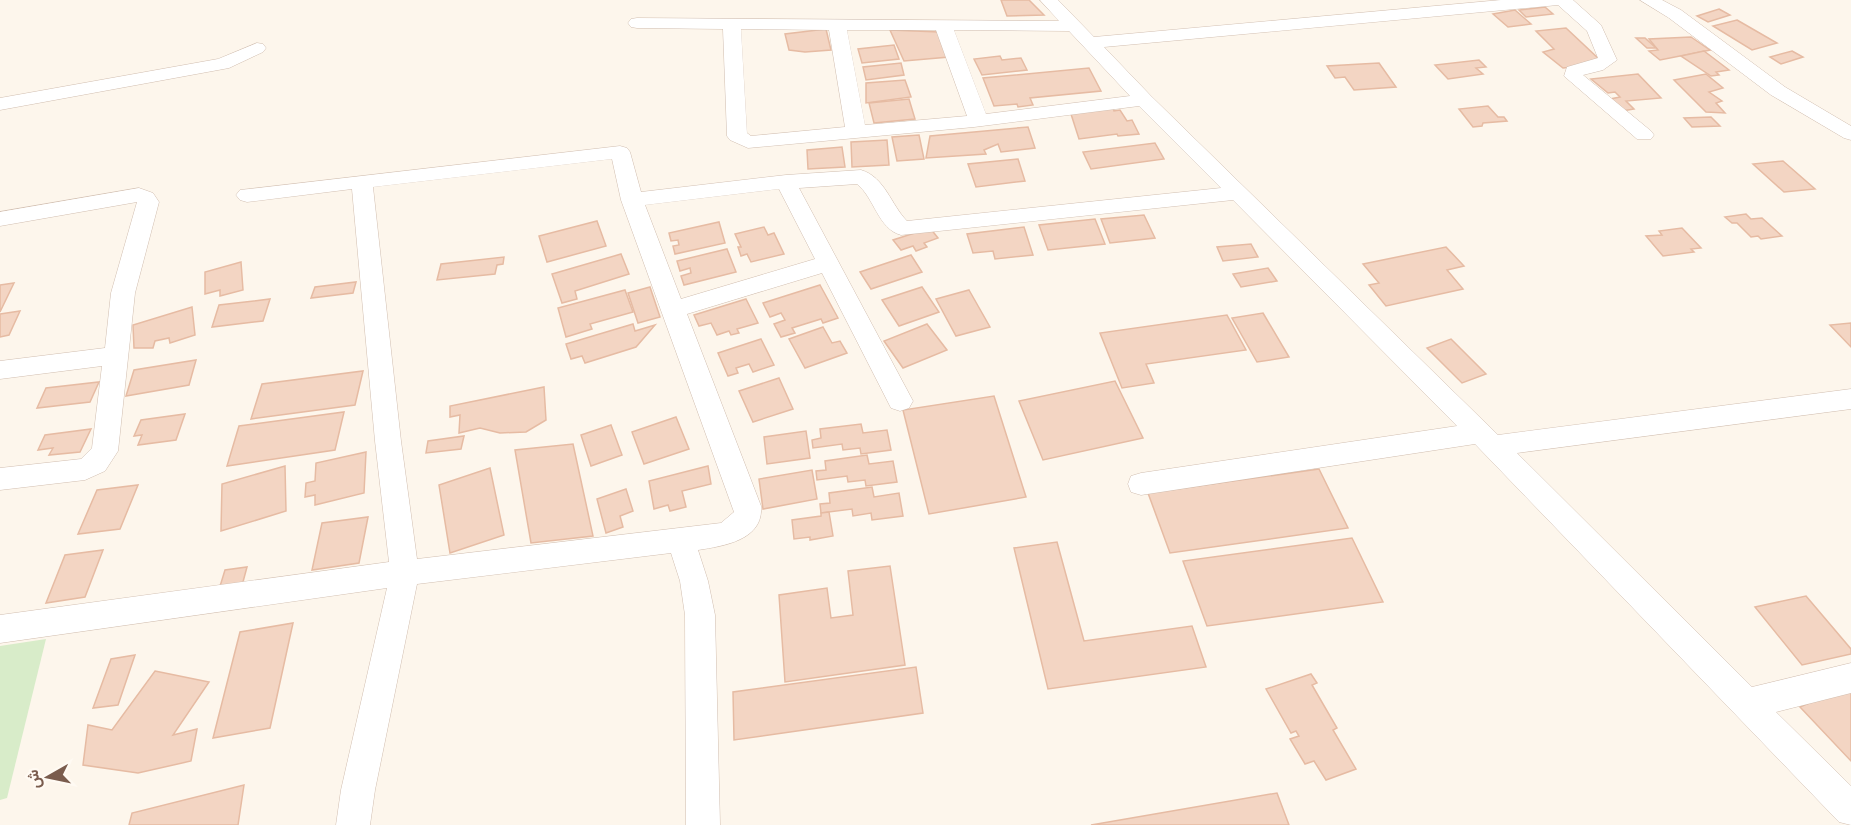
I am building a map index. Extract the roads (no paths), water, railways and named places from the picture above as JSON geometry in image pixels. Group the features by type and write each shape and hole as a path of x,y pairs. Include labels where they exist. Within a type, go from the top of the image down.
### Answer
{"street":[{"path":"1049,0 1144,100 1486,439 1851,810"},
{"path":"637,23 943,25 1081,35 1557,0"},
{"path":"1563,0 1595,29 1608,60 1597,66 1574,71 1572,76 1644,135"},
{"path":"1649,0 1675,14 1778,91 1851,134"},
{"path":"732,24 737,136 748,142 974,121 1144,100"},
{"path":"837,25 856,132"},
{"path":"943,25 977,115 974,121"},
{"path":"0,104 206,68 223,64 257,48"},
{"path":"0,629 405,573 728,534 748,517 747,506 632,200 620,152 247,195"},
{"path":"632,200 786,182 861,177 875,189 894,222 901,228 912,228 1239,194"},
{"path":"786,182 900,401"},
{"path":"353,825 358,790 405,573 388,441 362,183"},
{"path":"0,219 139,195 146,198 148,202 123,293 114,356 105,451 96,463 85,469 0,479"},
{"path":"673,310 828,263"},
{"path":"0,370 114,356"},
{"path":"1142,484 1486,439 1851,399"},
{"path":"681,540 694,581 700,615 703,825"},
{"path":"1746,704 1851,678"}]}
